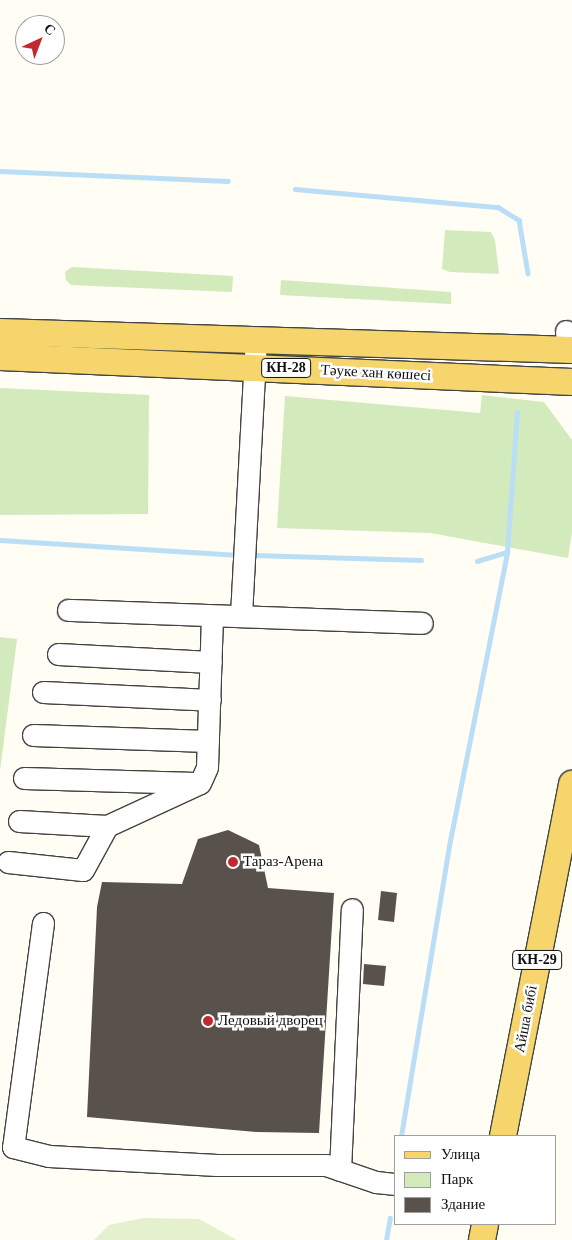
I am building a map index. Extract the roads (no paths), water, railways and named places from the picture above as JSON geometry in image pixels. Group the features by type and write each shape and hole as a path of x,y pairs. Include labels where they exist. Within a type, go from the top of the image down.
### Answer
{"main road":[{"name":"Тәуке хан көшесі","path":"0,332 572,382"},
{"name":"Тәуке хан көшесі","path":"0,357 255,354 569,344"},
{"name":"Айша бибі","path":"503,1135 572,784"},
{"path":"482,1240 485,1225"}],"lane":[{"path":"242,615 244,535 255,354"},
{"path":"68,610 212,617 242,615 422,623"},
{"path":"18,821 107,826 200,783 207,767 212,617"},
{"path":"58,654 212,662"},
{"path":"44,692 210,700"},
{"path":"33,735 208,742"},
{"path":"24,778 200,783"},
{"path":"8,862 83,870 107,826"},
{"path":"340,1170 352,909"},
{"path":"43,923 13,1147 49,1156 217,1165 326,1165 386,1183"}],"waterway":[{"path":"0,171 228,181"},
{"path":"295,189 498,207 519,220 528,273"},
{"path":"477,561 507,552 517,412"},
{"path":"0,540 239,555"},
{"path":"401,1135 449,846 507,552"},
{"path":"250,555 421,560"},
{"path":"386,1240 390,1218"}],"place":[{"name":"Тараз-Арена","path":"233,862"},
{"name":"Ледовый дворец","path":"208,1021"}]}
